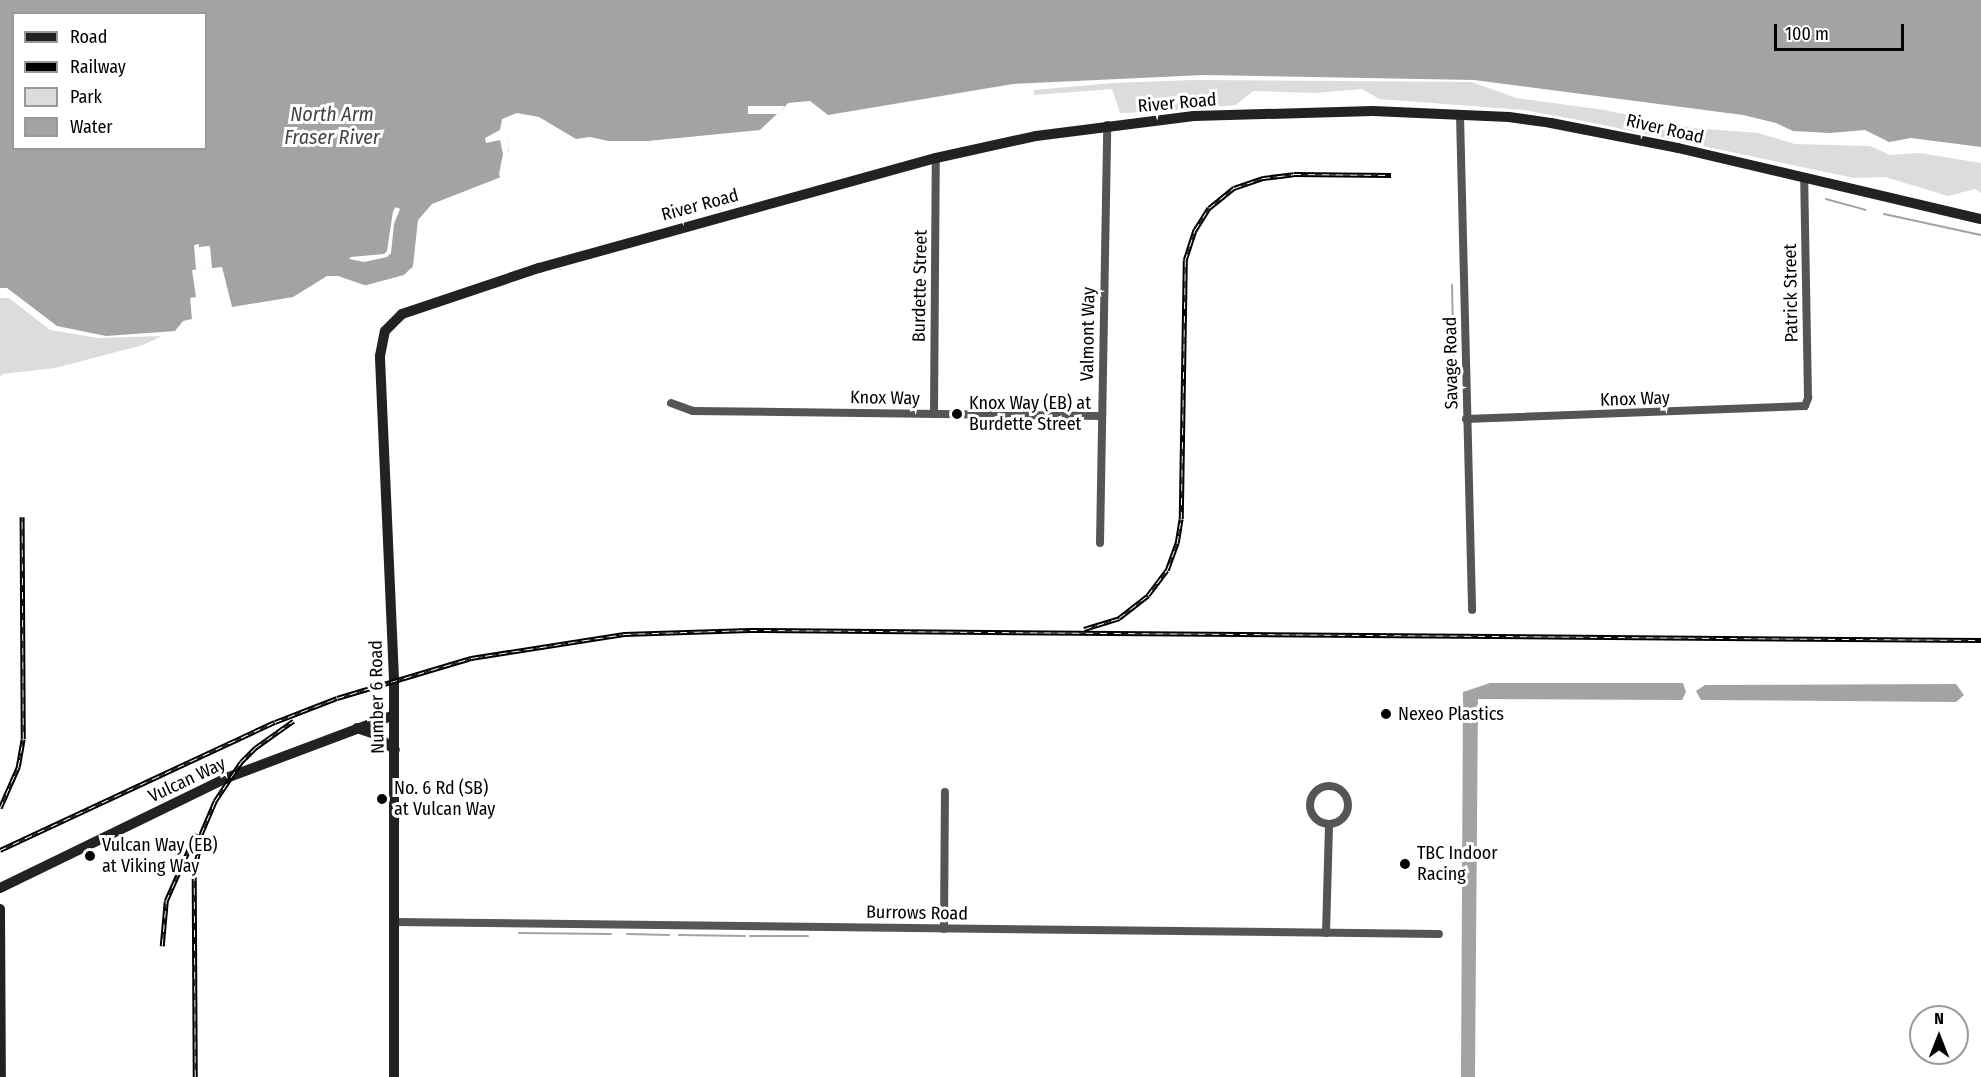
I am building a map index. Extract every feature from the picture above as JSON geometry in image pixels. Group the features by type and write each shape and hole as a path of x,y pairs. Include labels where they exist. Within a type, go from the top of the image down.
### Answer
{"street":[{"name":"River Road","path":"393,320 413,308 539,268 936,158 1036,136 1107,125 1194,116 1324,111 1520,119 1605,132 1981,219"},
{"name":"Savage Road","path":"1460,115 1472,610"},
{"name":"Valmont Way","path":"1100,543 1107,125"},
{"name":"Burdette Street","path":"934,414 936,158"},
{"name":"Patrick Street","path":"1804,178 1808,398 1805,406"},
{"name":"Number 6 Road","path":"393,320 381,342 380,356 395,750 394,1077"},
{"name":"Knox Way","path":"670,403 693,411 1101,416"},
{"name":"Knox Way","path":"1467,419 1805,406"},
{"name":"Vulcan Way","path":"0,888 230,777 394,715"},
{"path":"357,728 374,734 395,750"},
{"path":"1329,786 1340,789 1348,805 1340,820 1329,824 1317,819 1310,808 1312,795 1317,790 1329,786"},
{"path":"944,929 945,792"},
{"path":"1326,933 1329,824"},
{"path":"0,909 1,1077"},
{"name":"Burrows Road","path":"394,922 1438,934"}],"green space":[{"path":"1193,80 1471,82 1517,98 1604,110 1693,128 1758,133 1795,144 1870,146 1890,155 1920,153 1981,163 1981,193 1975,189 1948,196 1885,177 1854,178 1524,110 1379,99 1362,89 1316,93 1253,91 1236,105 1120,113 1112,89 1034,95 1034,90 1113,83"},
{"path":"0,298 9,298 50,330 98,338 162,336 143,345 55,368 3,374 0,377"}],"water":[{"name":"North Arm Fraser River","path":"0,0 1981,0 1981,147 1911,138 1889,142 1865,130 1830,133 1793,131 1776,123 1743,115 1474,80 1204,75 1013,84 828,115 810,101 788,103 770,125 761,132 608,145 571,139 530,119 505,124 509,152 501,177 432,204 418,220 413,266 406,277 370,287 338,276 327,276 293,297 232,307 222,267 192,270 196,297 190,298 192,319 183,321 175,331 106,336 57,326 7,288 0,288"},
{"path":"1490,683 1683,683 1686,692 1682,700 1478,699 1475,1077 1461,1077 1463,692"},
{"path":"1956,684 1964,695 1956,702 1701,700 1696,691 1705,685"}],"pier":[{"path":"748,106 785,106 768,130 754,136 653,146 607,147 559,138 529,122 514,123 506,127 510,163 501,180 499,174 503,154 500,140 486,143 485,138 500,130 502,119 517,113 539,117 576,139 590,137 608,141 648,141 760,130 777,114 748,114"},
{"path":"396,207 400,209 394,224 391,253 387,257 364,262 349,259 384,254 387,251 393,211"},
{"path":"199,244 199,247 210,246 212,268 196,270 194,245"},
{"path":"411,268 413,272 407,280 370,290 363,286 404,275"}],"waterway":[{"path":"1826,199 1866,210"},
{"path":"1884,214 1981,235"},
{"path":"1452,285 1454,373"},
{"path":"519,933 611,934"},
{"path":"627,934 669,935"},
{"path":"679,935 745,936"},
{"path":"750,936 808,936"}],"railway":[{"path":"1084,629 1119,618 1148,595 1167,570 1177,543 1181,519 1185,260 1195,230 1209,208 1234,188 1263,178 1294,174 1391,175"},
{"path":"0,808 18,767 23,739 22,517"},
{"path":"0,850 275,722 337,698 471,658 624,634 750,630 1981,640"},
{"path":"195,1077 194,876 201,834 215,801 241,762 255,748 293,721"},
{"path":"162,946 166,901 196,833"}],"place":[{"name":"Knox Way (EB) at Burdette Street","path":"957,414"},
{"name":"Nexeo Plastics","path":"1386,714"},
{"name":"No. 6 Rd (SB) at Vulcan Way","path":"382,799"},
{"name":"Vulcan Way (EB) at Viking Way","path":"90,856"},
{"name":"TBC Indoor Racing","path":"1405,864"}]}
